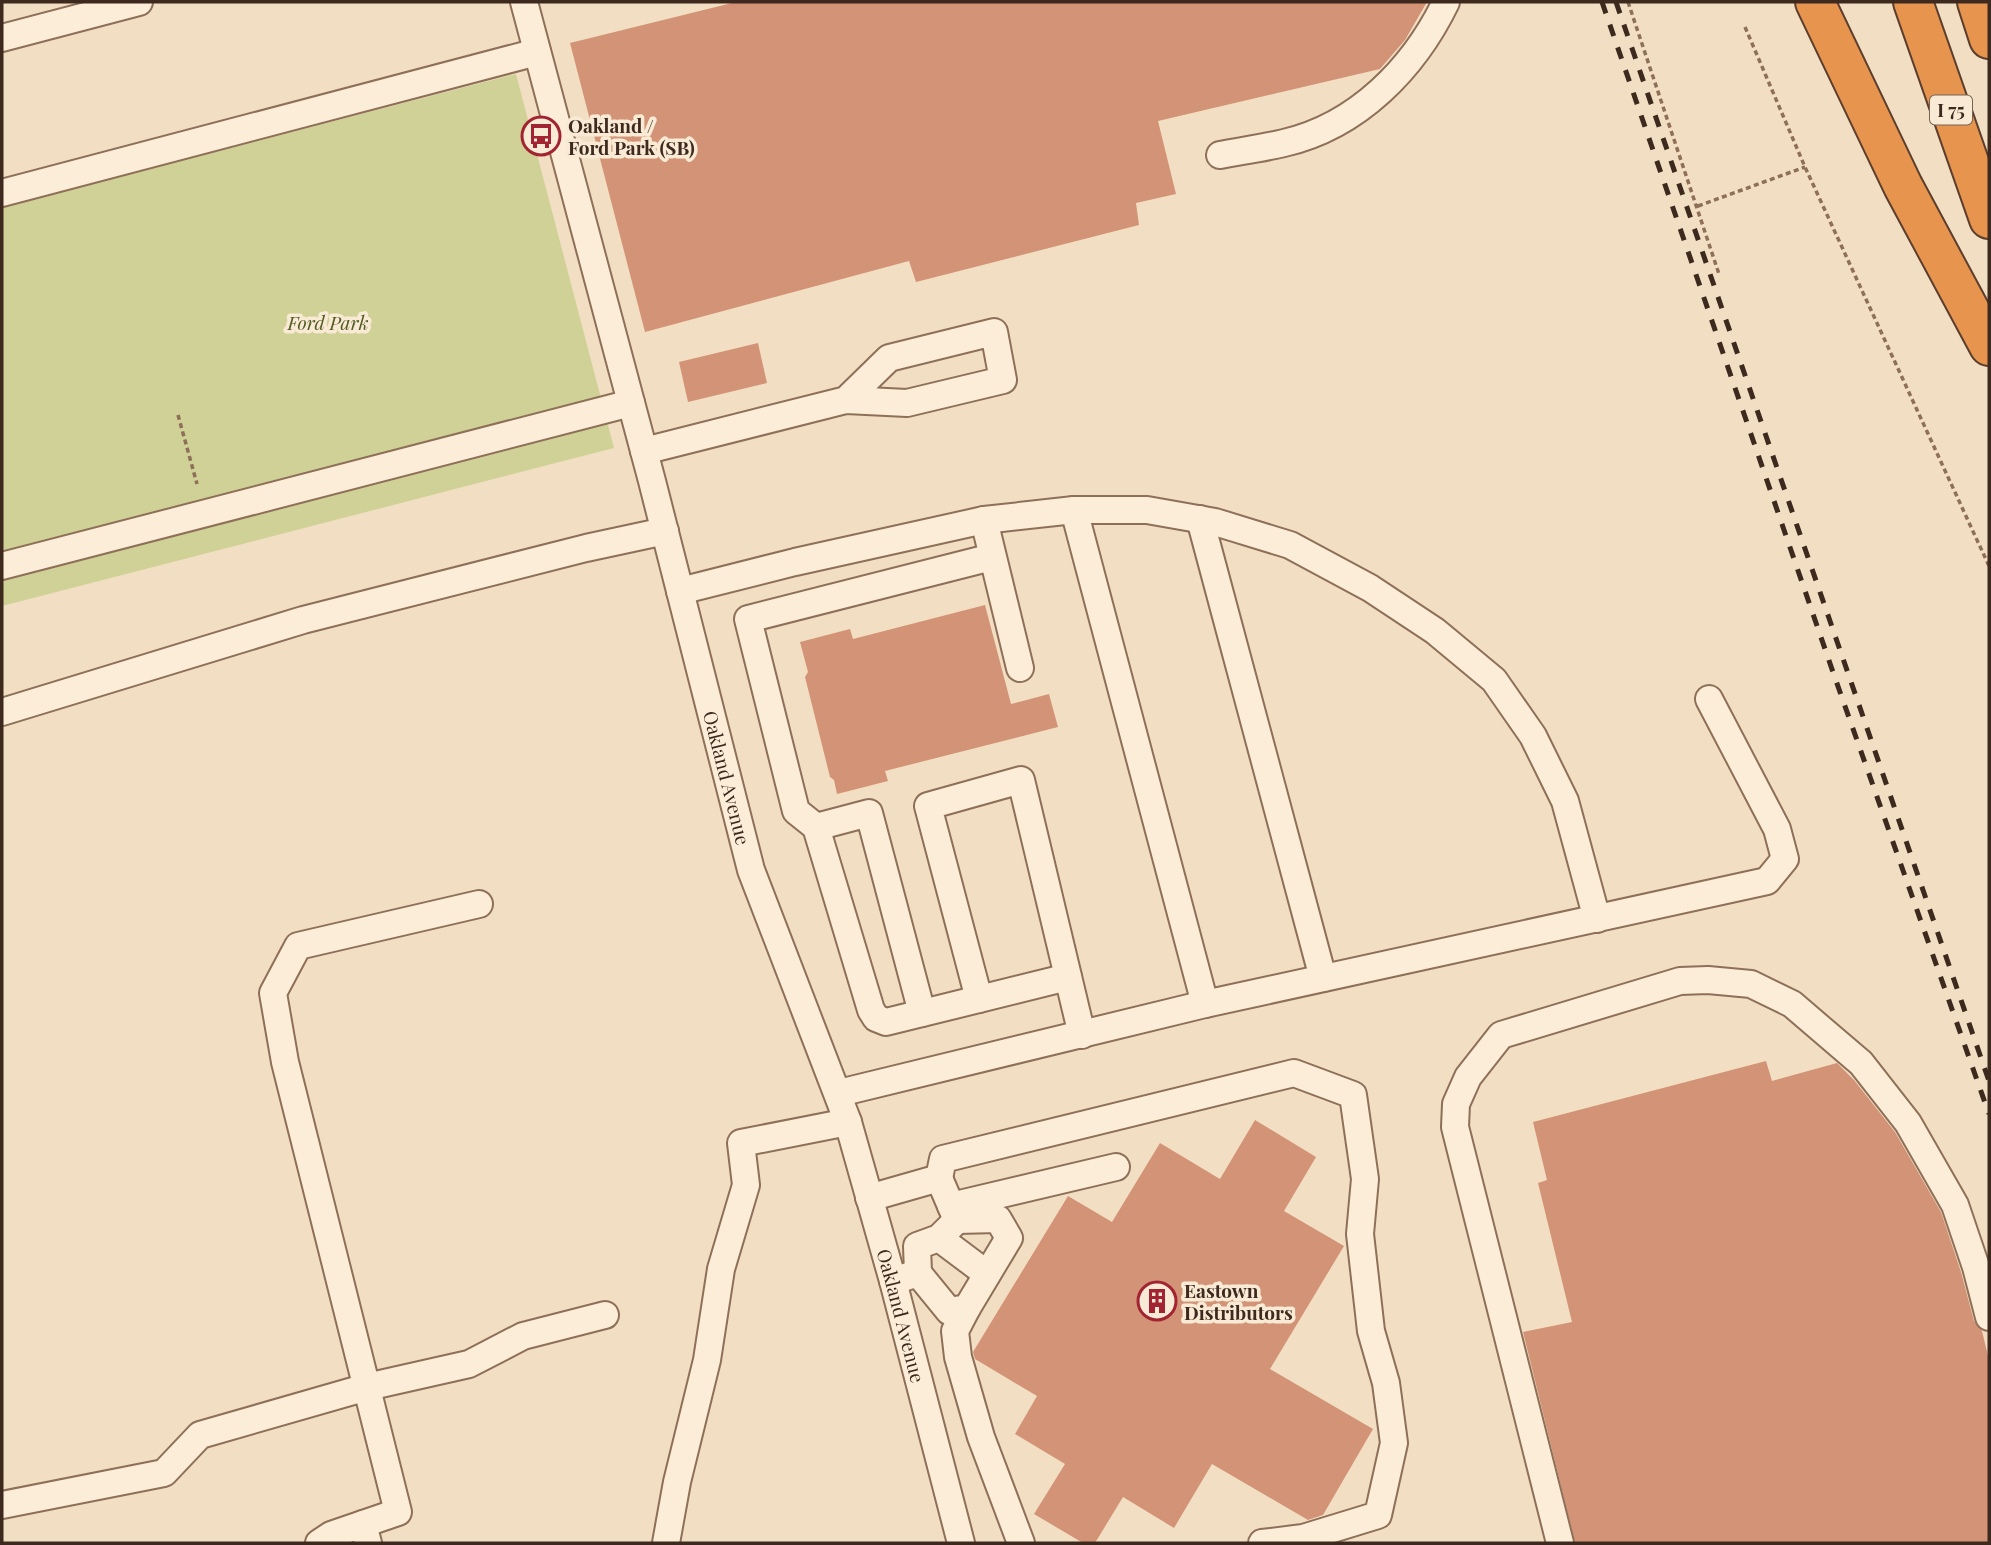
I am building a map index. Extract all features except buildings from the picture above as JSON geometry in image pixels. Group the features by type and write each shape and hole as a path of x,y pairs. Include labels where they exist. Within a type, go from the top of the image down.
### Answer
{"highway":[{"path":"1815,2 1903,186 1989,345"},
{"name":"I 75","path":"1913,2 1989,219"},
{"path":"1976,2 1989,38"}],"street":[{"path":"2,37 139,2"},
{"name":"Oakland Avenue","path":"524,2 665,531 751,870 839,1093 869,1198 906,1277 961,1543"},
{"path":"1220,155 1286,143 1321,130 1356,112 1404,68 1447,2"},
{"path":"2,192 537,52"},
{"path":"644,451 846,400 907,403 1003,380 994,332 889,358 846,400"},
{"path":"2,566 631,402"},
{"path":"1074,510 1205,1004"},
{"path":"680,591 984,520 1074,510 1147,510 1200,519 1290,545 1370,588 1435,631 1494,680 1533,736 1564,801 1597,919"},
{"path":"1200,519 1323,978"},
{"path":"984,520 1020,668"},
{"path":"2,712 303,620 586,548 665,531"},
{"path":"992,557 748,619 796,811 816,827 870,1010 876,1018 886,1022 1069,977"},
{"path":"839,1093 1205,1004 1767,881 1785,859 1777,829 1709,699"},
{"path":"979,999 928,806 1021,780 1082,1035"},
{"path":"816,827 869,813 922,1013"},
{"path":"319,1543 331,1535 365,1534 398,1512 285,1062 273,993 298,946 479,904"},
{"path":"1560,1543 1455,1127 1456,1104 1468,1077 1501,1035 1680,981 1708,980 1751,984 1792,1004 1861,1063 1908,1123 1955,1205 1989,1317"},
{"path":"987,1274 949,1221 939,1178 943,1159 1294,1073 1353,1095 1365,1179 1360,1234 1371,1331 1386,1383 1394,1443 1378,1515 1303,1538 1262,1543"},
{"path":"666,1543 677,1482 707,1360 721,1269 746,1185 741,1143 848,1122"},
{"path":"967,1308 949,1311 906,1277 917,1246 949,1221 1116,1167"},
{"path":"869,1198 939,1178"},
{"path":"949,1221 998,1219 1009,1238 955,1331 958,1357 981,1437 1021,1543"},
{"path":"2,1504 164,1473 200,1436 367,1387 468,1364 523,1336 605,1315"}],"path":[{"path":"1628,2 1719,274"},
{"path":"1745,27 1805,167 1989,566"},
{"path":"1698,207 1805,167"},
{"path":"178,415 197,484"}],"green space":[{"name":"Ford Park","path":"516,74 614,448 2,606 2,207"}],"railway":[{"path":"1602,2 1989,1114"},
{"path":"1616,2 1989,1081"}],"place":[{"name":"Oakland / Ford Park (SB)","path":"541,136"},
{"name":"Eastown Distributors","path":"1157,1301"}]}
